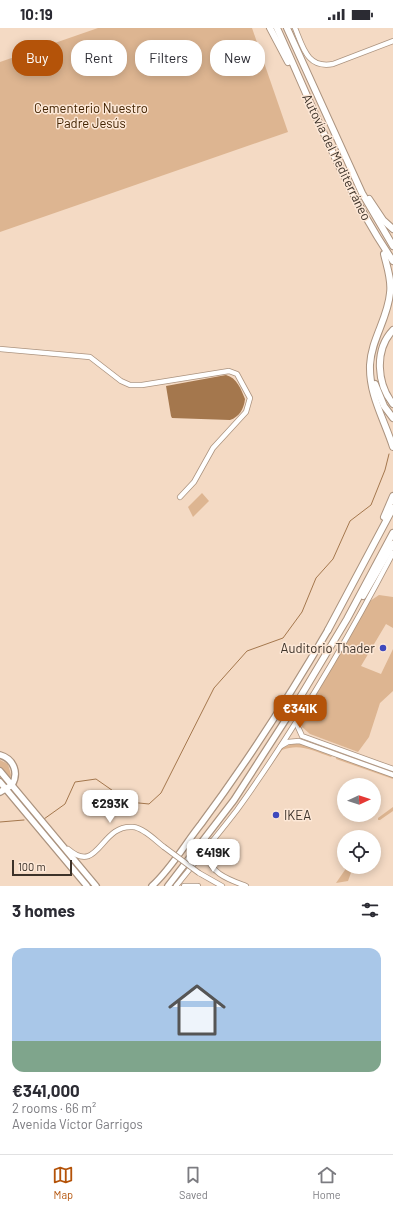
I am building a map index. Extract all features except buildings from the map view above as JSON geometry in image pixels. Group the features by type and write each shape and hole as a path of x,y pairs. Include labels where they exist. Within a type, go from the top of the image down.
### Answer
{"highway":[{"path":"270,28 309,108 321,128"},
{"name":"Autovía del Mediterráneo","path":"277,28 321,128 360,207 393,261"},
{"name":"Autovía del Mediterráneo","path":"287,28 370,210 393,246"},
{"path":"347,162 377,212 393,229"},
{"path":"360,207 362,216 393,268"},
{"path":"384,254 390,279 390,293 370,362 373,391 393,447"},
{"path":"393,330 382,348 380,369 384,389 393,404"},
{"path":"373,350 374,382 384,406 393,418"},
{"path":"328,630 357,573 393,496"},
{"path":"357,573 393,508"},
{"path":"328,630 393,514"},
{"path":"299,699 347,619 393,533"},
{"path":"347,619 370,586 393,544"}],"main road":[{"path":"152,886 190,838 244,763 292,690 328,630"},
{"path":"168,886 234,800 299,699"},
{"path":"0,755 9,760 14,767 15,777 12,785 7,790 0,792"},
{"path":"0,771 96,886"},
{"path":"0,782 87,886"}],"street":[{"path":"295,28 308,56 315,63 323,65 333,64 393,41"},
{"path":"0,350 90,357 121,381 130,385 142,385 230,371 237,374 250,398 246,412 213,448 194,482 180,497"},
{"path":"176,886 236,810 280,747 328,668 393,553"},
{"path":"297,718 298,727 302,736 393,769"},
{"path":"280,747 288,742 299,741 393,775"},
{"path":"54,837 73,854 86,856 97,851 111,833 126,827 140,829 199,873 222,886"},
{"path":"213,840 209,854 212,867 222,875 246,886"},
{"path":"184,886 198,886"}],"green space":[{"name":"Cementerio Nuestro Padre Jesús","path":"98,28 252,28 256,40 210,40 210,76 265,76 265,66 288,132 0,232 0,62 12,58 12,76 63,76 63,40"},
{"path":"202,493 209,501 193,517 188,507"},
{"path":"379,595 393,597 393,628 386,624 361,666 381,674 393,649 393,691 380,703 369,737 358,752 310,734 302,727 301,717 370,601"},
{"path":"293,744 301,744 332,756 331,757 313,750 295,747 282,750 243,805 282,747"},
{"path":"337,756 393,776 393,779 336,759"},
{"path":"0,760 8,764 11,775 10,779 0,767"},
{"path":"393,807 393,811 381,819 381,816"},
{"path":"342,874 350,874 348,881 336,883"}],"shaded area":[{"path":"226,375 230,376 236,381 245,399 244,406 236,417 230,420 172,418 166,386"}],"waterway":[{"path":"44,819 65,804 75,782 96,779 129,802 149,804 161,793 214,688 247,651 283,638 302,612 316,578 333,559 350,521 371,505 385,470 389,454"},
{"path":"0,822 24,820"}],"place":[{"name":"Auditorio Thader","path":"383,648"},
{"name":"IKEA","path":"276,815"}]}
